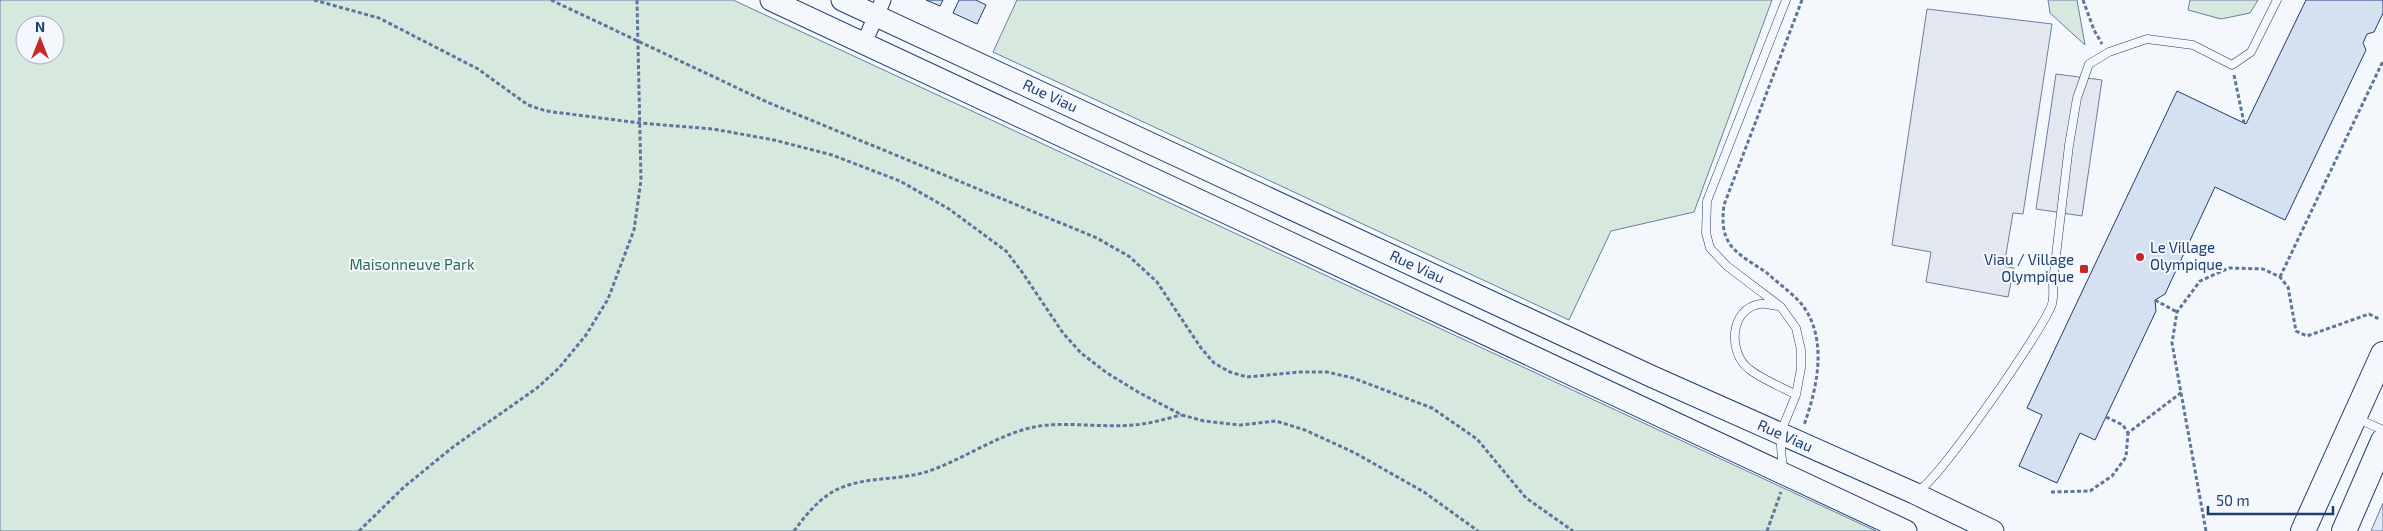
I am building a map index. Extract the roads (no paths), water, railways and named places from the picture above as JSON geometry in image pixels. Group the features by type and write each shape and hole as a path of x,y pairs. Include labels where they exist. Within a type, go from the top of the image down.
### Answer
{"main road":[{"name":"Rue Viau","path":"770,0 1783,480 1906,531"},
{"name":"Rue Viau","path":"842,0 880,8 1780,434 1914,493 1993,531"},
{"path":"2303,531 2383,354"},
{"path":"2344,531 2383,441"}],"street":[{"path":"864,43 880,8"}],"lane":[{"path":"1783,480 1780,434 1796,395 1801,368 1801,350 1796,328 1781,307 1727,266 1710,248 1706,234 1705,215 1707,201 1786,0"},
{"path":"1914,493 1921,490 1953,454 2030,344 2053,303 2055,262 2069,145 2077,98 2089,64 2107,53 2147,38 2193,45 2232,65 2251,52 2277,0"},
{"path":"1781,307 1760,304 1748,310 1740,317 1735,328 1735,343 1738,356 1749,369 1796,395"},
{"path":"2355,417 2383,430"}],"place":[{"name":"Le Village Olympique","path":"2140,257"},
{"name":"Viau / Village Olympique","path":"2084,269"}],"park label":[{"name":"Maisonneuve Park","path":"412,265"}]}
